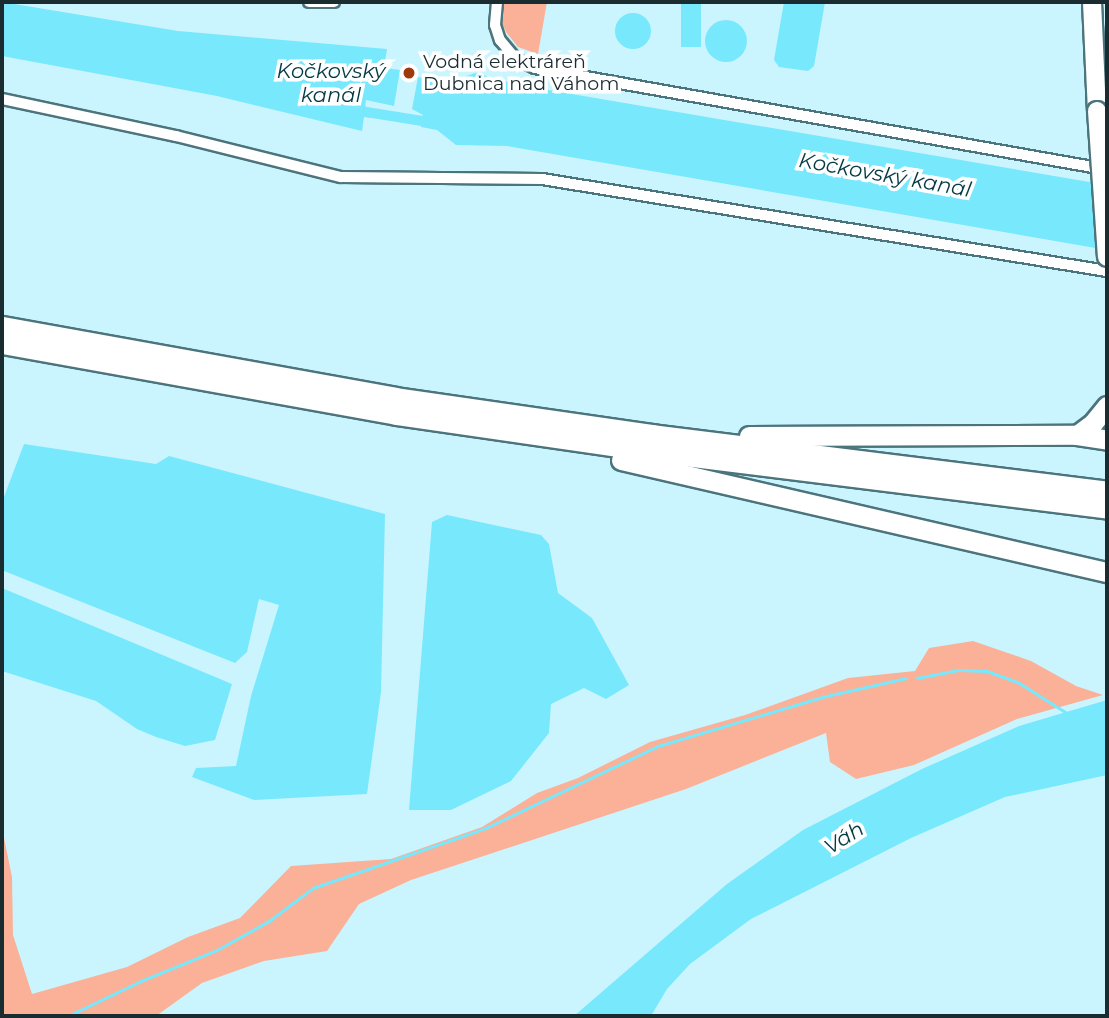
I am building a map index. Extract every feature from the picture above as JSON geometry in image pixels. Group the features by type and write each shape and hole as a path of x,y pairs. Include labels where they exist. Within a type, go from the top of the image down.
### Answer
{"highway":[{"path":"2,326 291,381 652,435 1107,491"},
{"path":"2,344 273,395 540,437 1107,509"},
{"path":"1077,435 1093,423 1107,406"},
{"path":"652,435 1077,435 1107,440"},
{"path":"540,437 566,449 1105,570"}],"main road":[{"path":"1092,2 1107,257"}],"street":[{"path":"309,2 334,2"},
{"path":"497,2 495,25 500,40 516,59 535,68 1107,169"},
{"path":"2,99 164,133 341,177 542,179 1107,271"}],"shaded area":[{"path":"502,2 547,2 538,54 518,47 506,32 499,17"},
{"path":"973,641 1031,661 1076,686 1103,695 1017,719 914,765 856,779 830,762 826,733 686,789 411,880 359,904 327,951 264,961 202,983 156,1016 2,1016 2,828 12,877 13,935 32,994 127,967 188,937 240,918 291,866 391,859 482,827 537,793 578,778 650,742 745,715 848,678 915,671 929,648"}],"water":[{"name":"Kočkovský kanál","path":"2,2 178,31 387,49 384,68 400,70 394,106 366,100 365,108 373,109 372,118 364,117 362,131 217,96 2,56"},
{"path":"681,2 701,2 701,47 681,47"},
{"path":"784,2 825,2 814,66 808,71 779,67 774,60"},
{"path":"633,13 646,18 651,31 646,44 633,49 620,44 615,31 620,18"},
{"path":"726,20 741,26 747,41 741,56 726,62 711,56 705,41 711,26"},
{"path":"475,73 519,85 1107,185 1107,250 507,146 456,145 437,130 421,127 423,115 412,109 418,77 451,82"},
{"path":"24,444 156,464 169,456 385,514 381,692 367,794 254,800 192,777 196,768 236,766 251,696 279,605 259,599 247,652 235,663 4,571 2,502"},
{"path":"447,515 541,535 549,544 558,593 592,618 629,685 606,699 584,688 551,704 549,733 511,781 451,810 409,810 432,522"},
{"path":"2,588 232,684 215,740 185,746 156,737 137,729 96,701 2,671"},
{"name":"Váh","path":"1107,700 1107,775 1005,797 911,838 751,919 690,964 667,989 651,1016 574,1016 727,884 803,830 922,769 1019,726"}],"waterway":[{"name":"Kočkovský kanál","path":"360,111 435,123"},
{"path":"917,678 959,670 987,671 1018,682 1067,713"},
{"path":"68,1016 141,981 217,950 269,921 313,888 486,828 658,746 822,697 906,678"}],"place":[{"name":"Vodná elektráreň Dubnica nad Váhom","path":"409,73"}]}
